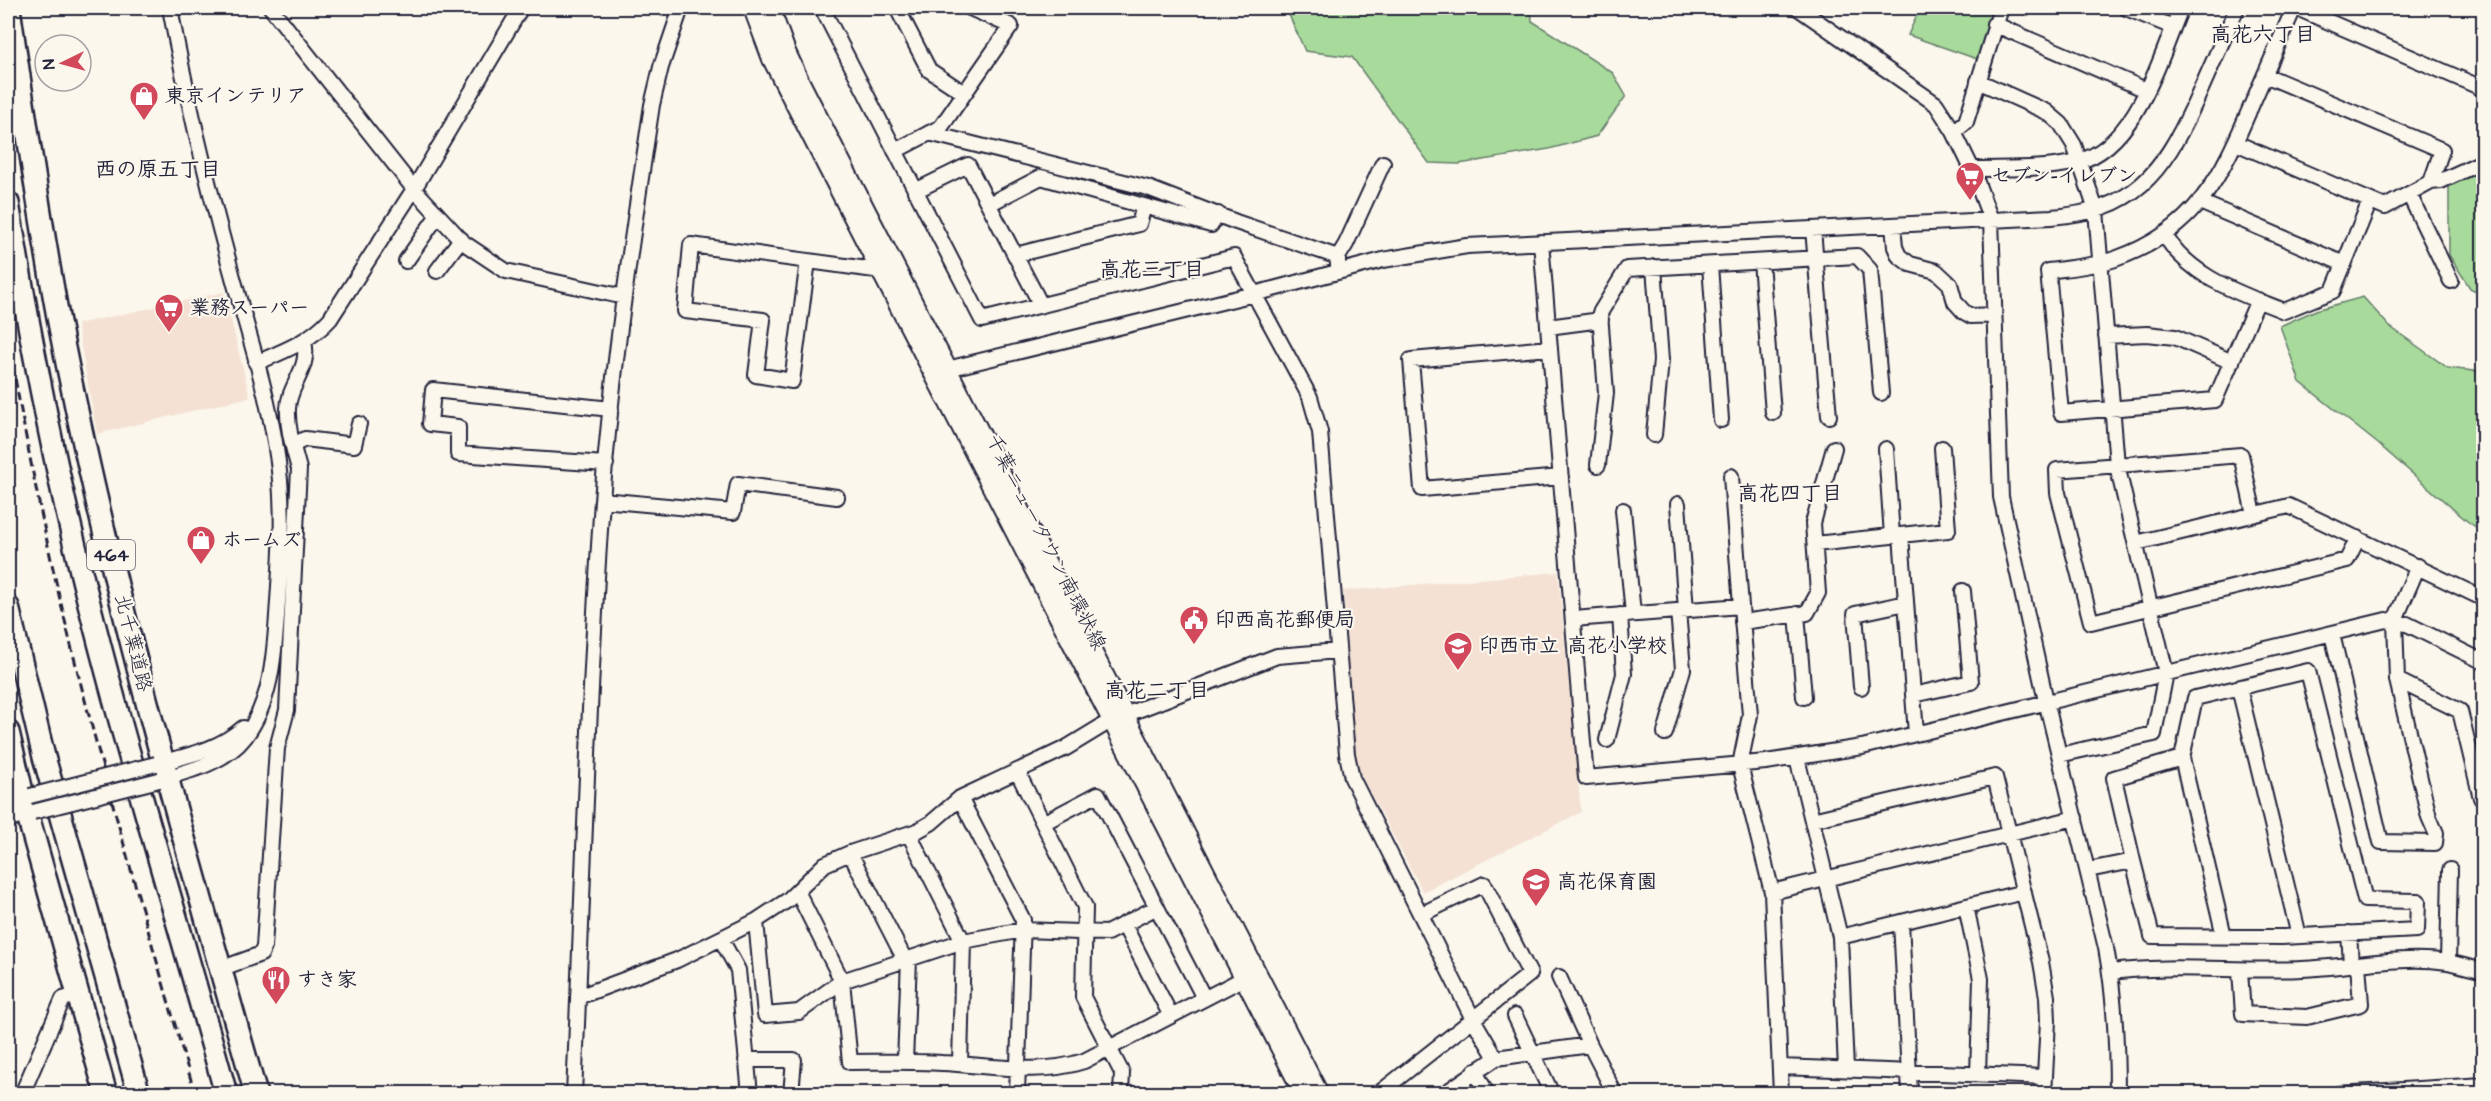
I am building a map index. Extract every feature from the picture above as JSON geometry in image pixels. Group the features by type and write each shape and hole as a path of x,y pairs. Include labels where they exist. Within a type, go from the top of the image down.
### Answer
{"highway":[{"name":"北千葉道路","path":"9,8 38,203 59,320 105,530 161,771 256,1094"},
{"name":"北千葉道路","path":"8,203 49,427 74,539 126,742 226,1094"},
{"path":"8,607 44,757 139,1094"},
{"path":"8,732 21,807 106,1094"}],"main road":[{"name":"千葉ニュータウン南環状線","path":"753,8 772,59 882,271 941,371"},
{"name":"千葉ニュータウン南環状線","path":"770,8 800,82 941,371 1251,974 1319,1094"},
{"name":"千葉ニュータウン南環状線","path":"1251,974 1304,1094"}],"street":[{"path":"21,807 161,771 225,742 244,727 263,702 274,660 280,574 281,510 275,447 256,363 191,117 170,8"},
{"path":"271,8 414,189 461,239 506,271 624,297"},
{"path":"256,363 304,342 318,333 330,319 414,189 521,8"},
{"path":"574,1094 602,500 624,297 652,105 661,67 681,8"},
{"path":"822,8 982,320 1234,257 1310,397 1316,413 1321,443 1347,754 1352,778 1473,1019 1496,1058"},
{"path":"897,8 929,70 964,93"},
{"path":"895,150 940,127 1011,26 970,8"},
{"path":"1797,8 1936,104 1954,132 1972,169 1991,220 2001,497 2110,972 2117,1054 2117,1094"},
{"path":"1954,132 1966,122 1994,24 2001,8"},
{"path":"2126,8 2173,27"},
{"path":"1972,169 2041,166 2079,161 2102,150 2124,130 2138,109 2181,8"},
{"path":"941,371 1254,294 1338,264 1383,260 1467,246 2069,216 2096,210 2127,196 2142,185 2157,171 2169,154 2187,121 2237,8"},
{"path":"2258,300 2216,400 2061,414 2048,271 2100,263 2133,252 2164,234 2200,202 2225,166 2295,8 2484,89"},
{"path":"1994,24 2146,90"},
{"path":"2265,75 2442,150 2431,182"},
{"path":"1978,81 2053,116 2070,137 2096,210 2117,465 2166,673 2154,734 2059,755"},
{"path":"929,133 1148,188 1218,214 1338,264"},
{"path":"2236,143 2385,207 2431,182 2441,181 2484,161"},
{"path":"1338,264 1383,163"},
{"path":"915,192 968,165 1041,305"},
{"path":"990,204 1041,177 1211,225 1218,214"},
{"path":"2409,194 2451,281"},
{"path":"2164,234 2180,256 2212,280 2284,311 2332,291 2370,201"},
{"path":"2200,202 2344,264"},
{"path":"1016,255 1139,224 1144,206"},
{"path":"406,261 438,215"},
{"path":"1893,225 1895,247 1899,256 1910,264 1936,271 1950,284 1955,302 1964,312 1971,316 1994,315"},
{"path":"1813,229 1829,416"},
{"path":"437,271 461,239"},
{"path":"1541,242 1586,778 1740,765 1862,747 2386,620 2395,620 2484,662"},
{"path":"808,261 792,381 756,375 763,320 685,311 691,245 882,271"},
{"path":"1599,465 1606,393 1600,314 1628,269 1857,256 1870,270 1881,393"},
{"path":"1761,262 1773,413"},
{"path":"1710,265 1721,420"},
{"path":"1654,267 1661,360 1654,435"},
{"path":"1548,327 1601,320"},
{"path":"2106,336 2147,334 2175,337 2232,362"},
{"path":"220,969 261,954 264,947 278,748 287,710 299,469 287,407 306,360 304,342"},
{"path":"1550,348 1411,360 1422,489 1561,477"},
{"path":"606,464 458,453 458,428 430,424 433,390 611,409"},
{"path":"293,444 305,438 354,445 359,424"},
{"path":"1742,622 1807,612 1818,593 1813,524 1834,448"},
{"path":"1886,448 1906,603 1916,734"},
{"path":"1815,544 1948,530 1942,448"},
{"path":"2254,514 2241,455 2057,470 2058,493 2091,622 2347,560 2358,538"},
{"path":"1731,476 1750,715 1740,765 1772,892 1781,1094"},
{"path":"602,500 733,512 738,484 837,497"},
{"path":"1665,733 1683,669 1678,504"},
{"path":"2136,543 2289,506 2484,599"},
{"path":"1607,740 1624,674 1626,615 1623,510"},
{"path":"2332,633 2381,842 2435,843 2436,832 2429,816 2397,680 2395,620 2418,566"},
{"path":"1913,695 1971,682 1963,591"},
{"path":"1861,687 1855,614 1906,603"},
{"path":"1572,619 1741,606"},
{"path":"1797,614 1804,697"},
{"path":"578,997 677,960 756,921 788,900 825,864 850,853 909,834 931,823 960,798 1066,748 1118,718 1277,656 1338,651"},
{"path":"2182,758 2114,778 2152,936 2224,936 2299,936 2417,930 2418,901 2365,900 2308,671 2195,698 2182,758 2224,936"},
{"path":"2397,680 2460,711 2481,798 2484,796"},
{"path":"2239,687 2299,936"},
{"path":"1797,758 1840,937 1846,1069"},
{"path":"1017,771 1085,907 1083,997 1122,1073 1121,1094"},
{"path":"1812,820 1995,777 2047,997 2044,1094"},
{"path":"1043,823 1098,794 1204,998"},
{"path":"960,798 1023,920 1017,1094"},
{"path":"1772,892 2075,818"},
{"path":"909,834 963,941 960,1064"},
{"path":"850,853 907,959 905,1062"},
{"path":"2088,870 2133,861"},
{"path":"2448,962 2450,870"},
{"path":"1378,1094 1530,974 1484,884 1422,914"},
{"path":"797,891 842,981 850,1062 905,1062 1052,1069 1072,1065 1251,974"},
{"path":"1840,937 2024,892"},
{"path":"1966,906 1981,979 1978,1074"},
{"path":"756,921 765,1015 799,1012 842,981 963,941 1023,930 1107,933 1157,907"},
{"path":"1901,922 1910,1094"},
{"path":"1124,925 1171,1016"},
{"path":"2240,971 2243,1014 2307,1017 2361,1004 2349,933"},
{"path":"721,939 738,970 750,1094"},
{"path":"2110,972 2137,969 2240,971 2305,969 2423,958 2484,971"},
{"path":"1559,977 1615,1094"},
{"path":"22,1094 63,999 77,995"},
{"path":"1515,1016 1552,1094"},
{"path":"1444,1094 1496,1058 1590,1045"},
{"path":"746,1060 794,1060 791,1093 804,1094"},
{"path":"1780,1067 2045,1077"},
{"path":"1475,1071 1487,1094"},
{"path":"2338,1094 2484,1085"}],"shaded area":[{"path":"224,292 250,397 97,434 77,324"},
{"name":"印西市立 高花小学校","path":"1558,572 1581,812 1423,892 1360,773 1355,752 1343,591"}],"green space":[{"path":"1286,8 1531,8 1532,21 1613,73 1626,96 1597,136 1549,149 1459,164 1429,163 1352,57 1305,51"},
{"path":"1920,8 1993,8 1977,59 1908,35"},
{"path":"2483,170 2483,295 2470,288 2449,255 2449,185"},
{"path":"2363,297 2389,326 2448,368 2483,372 2483,532 2300,382 2280,326 2316,310"}],"railway":[{"path":"8,339 40,508 68,635 121,834 195,1094"}],"place":[{"name":"東京インテリア","path":"144,122"},
{"name":"セブン-イレブン","path":"1970,202"},
{"name":"業務スーパー","path":"169,334"},
{"name":"ホームズ","path":"201,566"},
{"name":"印西高花郵便局","path":"1194,646"},
{"name":"印西市立 高花小学校","path":"1458,672"},
{"name":"高花保育園","path":"1536,908"},
{"name":"すき家","path":"276,1006"}],"district":[{"name":"高花六丁目","path":"2263,34"},
{"name":"西の原五丁目","path":"158,169"},
{"name":"高花三丁目","path":"1152,269"},
{"name":"高花四丁目","path":"1790,493"},
{"name":"高花二丁目","path":"1157,690"}]}
